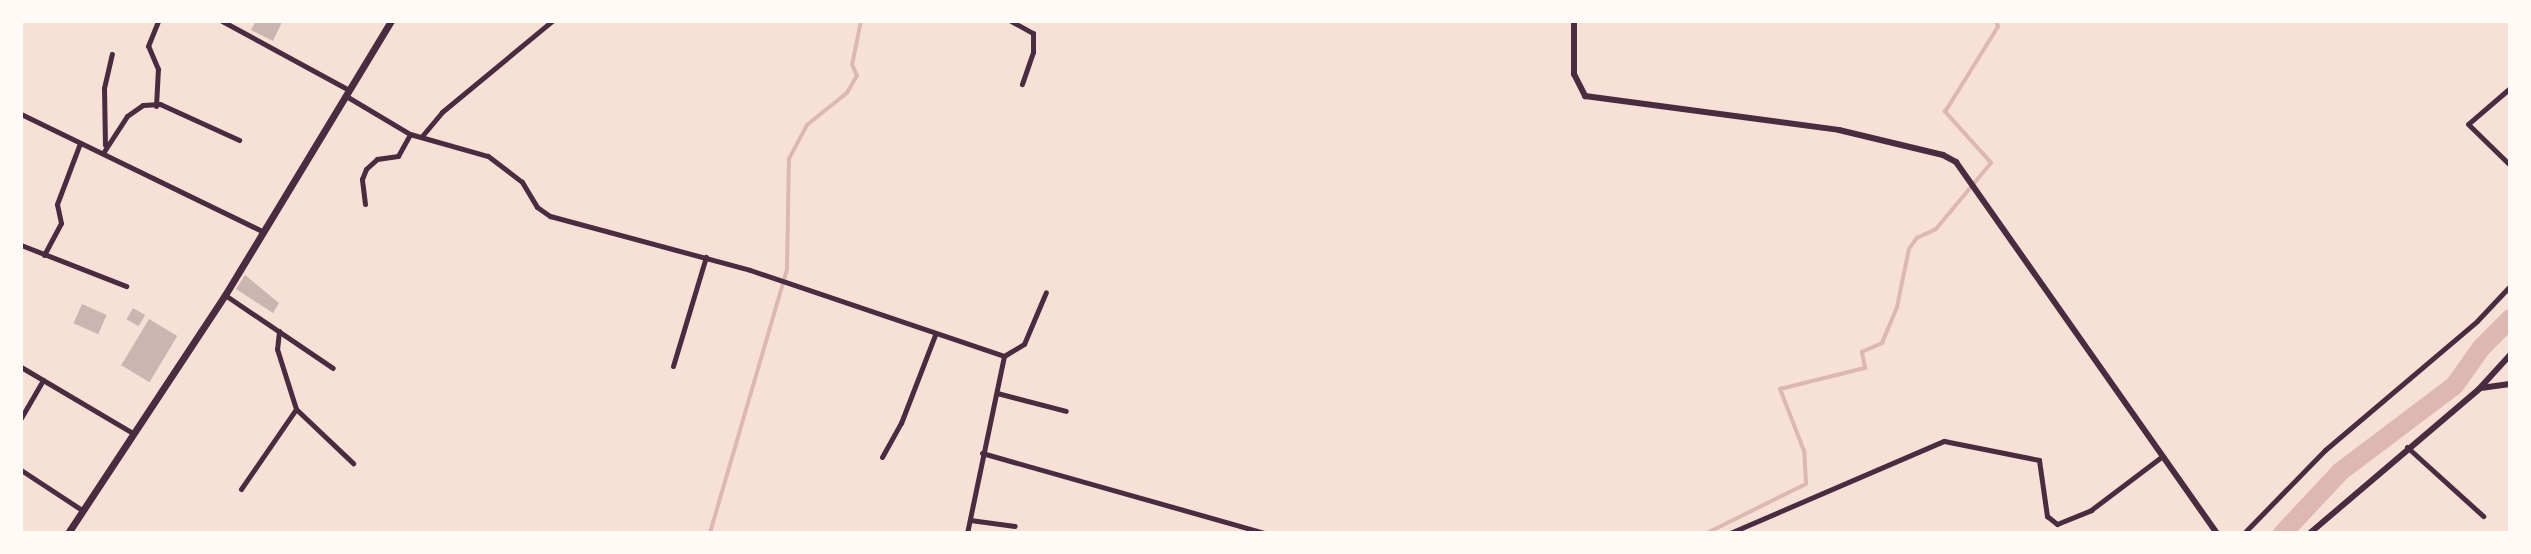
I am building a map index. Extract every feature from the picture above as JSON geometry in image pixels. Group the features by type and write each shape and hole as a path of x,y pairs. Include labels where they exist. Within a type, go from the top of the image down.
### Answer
{"main road":[{"path":"68,533 131,432 225,295 391,21"}],"street":[{"path":"156,106 158,69 148,46 158,21"},
{"path":"222,21 348,93 410,134 488,156 522,182 537,207 550,216 706,257 1004,356 1024,344 1045,292"},
{"path":"422,136 442,112 552,21"},
{"path":"1010,21 1033,33 1033,52 1022,84"},
{"path":"1574,21 1574,74 1585,96 1839,130 1943,155 1969,175 2161,457 2217,533"},
{"path":"103,153 104,88 112,54"},
{"path":"2510,88 2468,124 2510,165"},
{"path":"105,145 134,109 156,106 239,140"},
{"path":"21,114 264,232"},
{"path":"365,204 362,179 366,169 377,159 398,156 410,134"},
{"path":"44,255 61,223 57,204 80,143"},
{"path":"21,246 126,286"},
{"path":"673,366 706,257"},
{"path":"2244,533 2325,450 2477,321 2510,286"},
{"path":"225,295 333,368"},
{"path":"279,331 277,349 296,409 353,463"},
{"path":"882,457 901,423 935,335"},
{"path":"2310,533 2407,447 2479,389 2510,355"},
{"path":"967,533 1004,356"},
{"path":"21,367 131,432"},
{"path":"21,418 43,380"},
{"path":"2479,389 2510,384"},
{"path":"997,393 1066,411"},
{"path":"241,489 296,409"},
{"path":"1730,533 1948,440 2041,461 2047,516 2057,524 2091,510 2161,457"},
{"path":"2407,447 2483,516"},
{"path":"982,453 1265,533"},
{"path":"21,470 82,510"},
{"path":"970,520 1015,526"}],"building":[{"path":"256,21 282,22 273,41 251,30"},
{"path":"245,275 279,303 273,313 236,289"},
{"path":"82,304 107,315 98,334 73,323"},
{"path":"133,308 145,315 139,326 126,319"},
{"path":"149,319 177,336 149,382 121,365"}],"waterway":[{"path":"710,533 787,269 789,159 807,125 847,93 857,76 852,65 861,21"},
{"path":"1707,533 1806,484 1804,451 1780,389 1865,368 1862,352 1882,343 1897,307 1909,249 1917,238 1936,229 1991,163 1945,112 1998,27 1996,21"},
{"path":"2282,533 2340,471 2454,385 2481,347 2510,318"}]}
